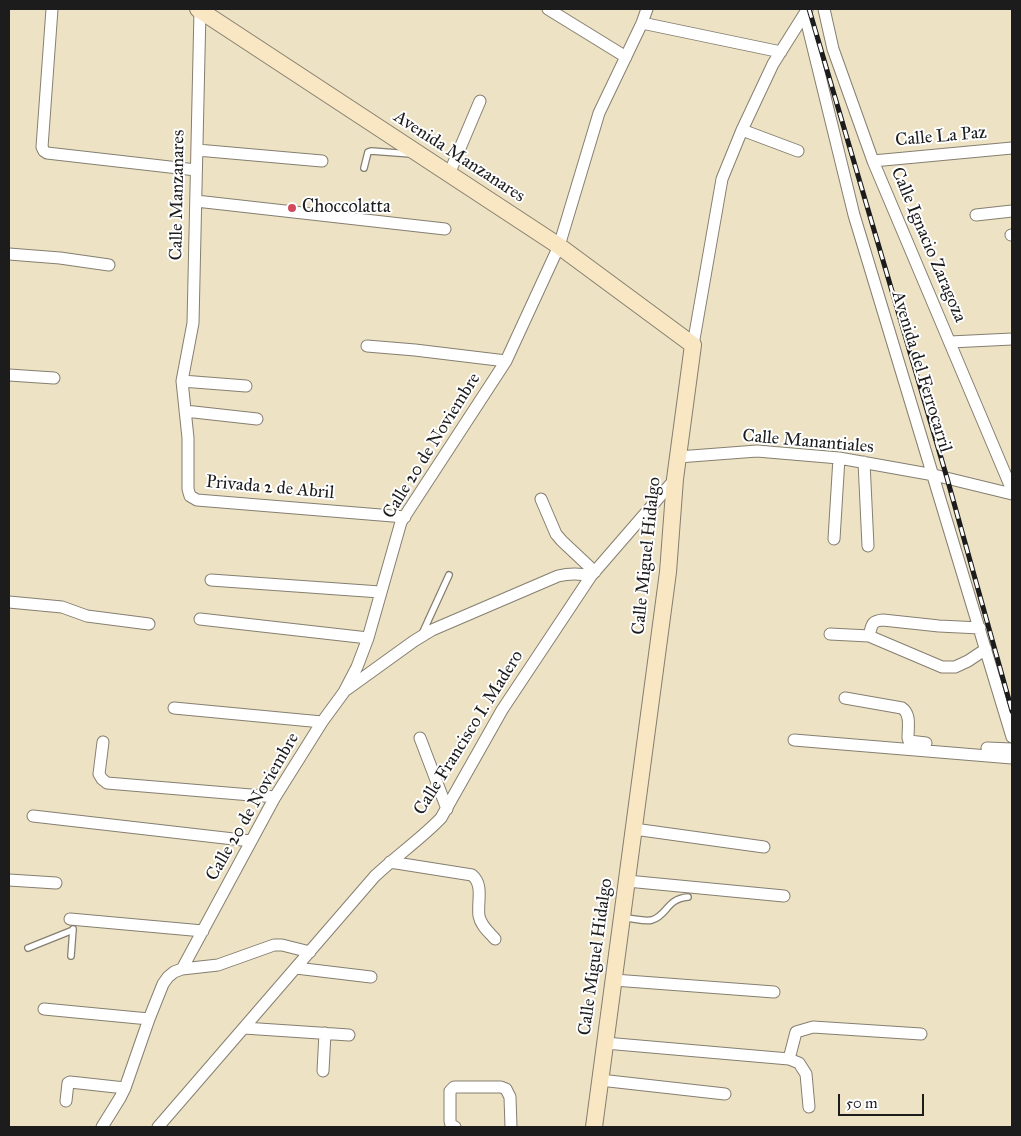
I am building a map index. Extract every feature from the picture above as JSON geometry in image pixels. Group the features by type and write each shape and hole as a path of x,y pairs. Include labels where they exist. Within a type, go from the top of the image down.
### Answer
{"street":[{"path":"52,9 42,147 44,151 196,170"},
{"name":"Calle Manzanares","path":"182,381 194,323 199,9"},
{"name":"Avenida Manzanares","path":"199,9 558,246 693,346"},
{"path":"548,9 626,57"},
{"name":"Calle 20 de Noviembre","path":"102,1127 125,1088 163,984 174,972 182,969 275,797 322,722 344,692 357,667 368,638 401,522 506,361 558,246 599,113 647,9"},
{"name":"Calle Ignacio Zaragoza","path":"824,9 833,49 874,161 1012,492"},
{"name":"Calle Miguel Hidalgo","path":"594,1127 668,572 675,479 693,346 722,180 742,130 773,64 806,12"},
{"name":"Avenida del Ferrocarril","path":"806,12 854,215 1012,737"},
{"path":"642,23 781,52"},
{"path":"449,174 480,101"},
{"path":"742,130 798,151"},
{"name":"Calle La Paz","path":"874,161 1012,148"},
{"path":"196,150 322,161"},
{"path":"196,202 445,229"},
{"path":"976,215 1012,211"},
{"path":"9,254 60,258 109,265"},
{"path":"950,342 1012,340"},
{"path":"367,346 506,361"},
{"path":"9,375 54,378"},
{"path":"182,381 246,386"},
{"name":"Privada 2 de Abril","path":"182,381 188,438 188,488 190,496 197,500 405,517"},
{"path":"185,410 257,419"},
{"name":"Calle Manantiales","path":"678,457 757,451 839,458 934,475 1012,492"},
{"path":"834,539 839,458"},
{"path":"864,462 868,546"},
{"name":"Calle Francisco I. Madero","path":"158,1127 375,876 429,831 441,818 502,710 593,574 675,479"},
{"path":"541,499 556,534 593,574"},
{"path":"344,692 432,630 558,576 569,573 593,574"},
{"path":"211,580 380,592"},
{"path":"9,602 62,607 87,616 150,624"},
{"path":"200,619 368,638"},
{"path":"869,636 872,624 883,620 980,628"},
{"path":"830,634 869,636 942,667 955,667 986,649"},
{"path":"845,698 902,708 908,716 909,741 1012,749"},
{"path":"174,708 322,722"},
{"path":"420,738 447,809"},
{"path":"794,740 1012,758"},
{"path":"103,742 100,774 107,783 275,797"},
{"path":"33,816 251,841"},
{"path":"634,830 764,847"},
{"path":"390,862 472,875 476,878 479,886 479,917 485,928 495,938"},
{"path":"9,880 56,883"},
{"path":"627,881 784,896"},
{"path":"73,923 203,931"},
{"path":"182,969 218,965 274,945 282,945 310,952"},
{"path":"296,968 371,977"},
{"path":"614,980 774,992"},
{"path":"44,1008 149,1019"},
{"path":"789,1059 796,1032 813,1027 921,1034"},
{"path":"244,1028 349,1035"},
{"path":"323,1071 325,1033"},
{"path":"605,1043 789,1059 800,1063 806,1074 809,1107"},
{"path":"600,1080 725,1094"},
{"path":"66,1101 68,1083 70,1082 125,1088"},
{"path":"455,1127 451,1125 450,1121 450,1091 454,1087 501,1087 506,1089 510,1097 511,1127"}],"lane":[{"path":"364,168 368,152 371,151 418,154"},
{"path":"421,636 450,575"},
{"path":"622,918 655,919 676,900 688,897"},
{"path":"28,948 73,923"},
{"path":"71,956 73,923"}],"railway":[{"path":"809,9 947,478 1012,711"}],"place":[{"name":"Choccolatta","path":"292,208"}]}
